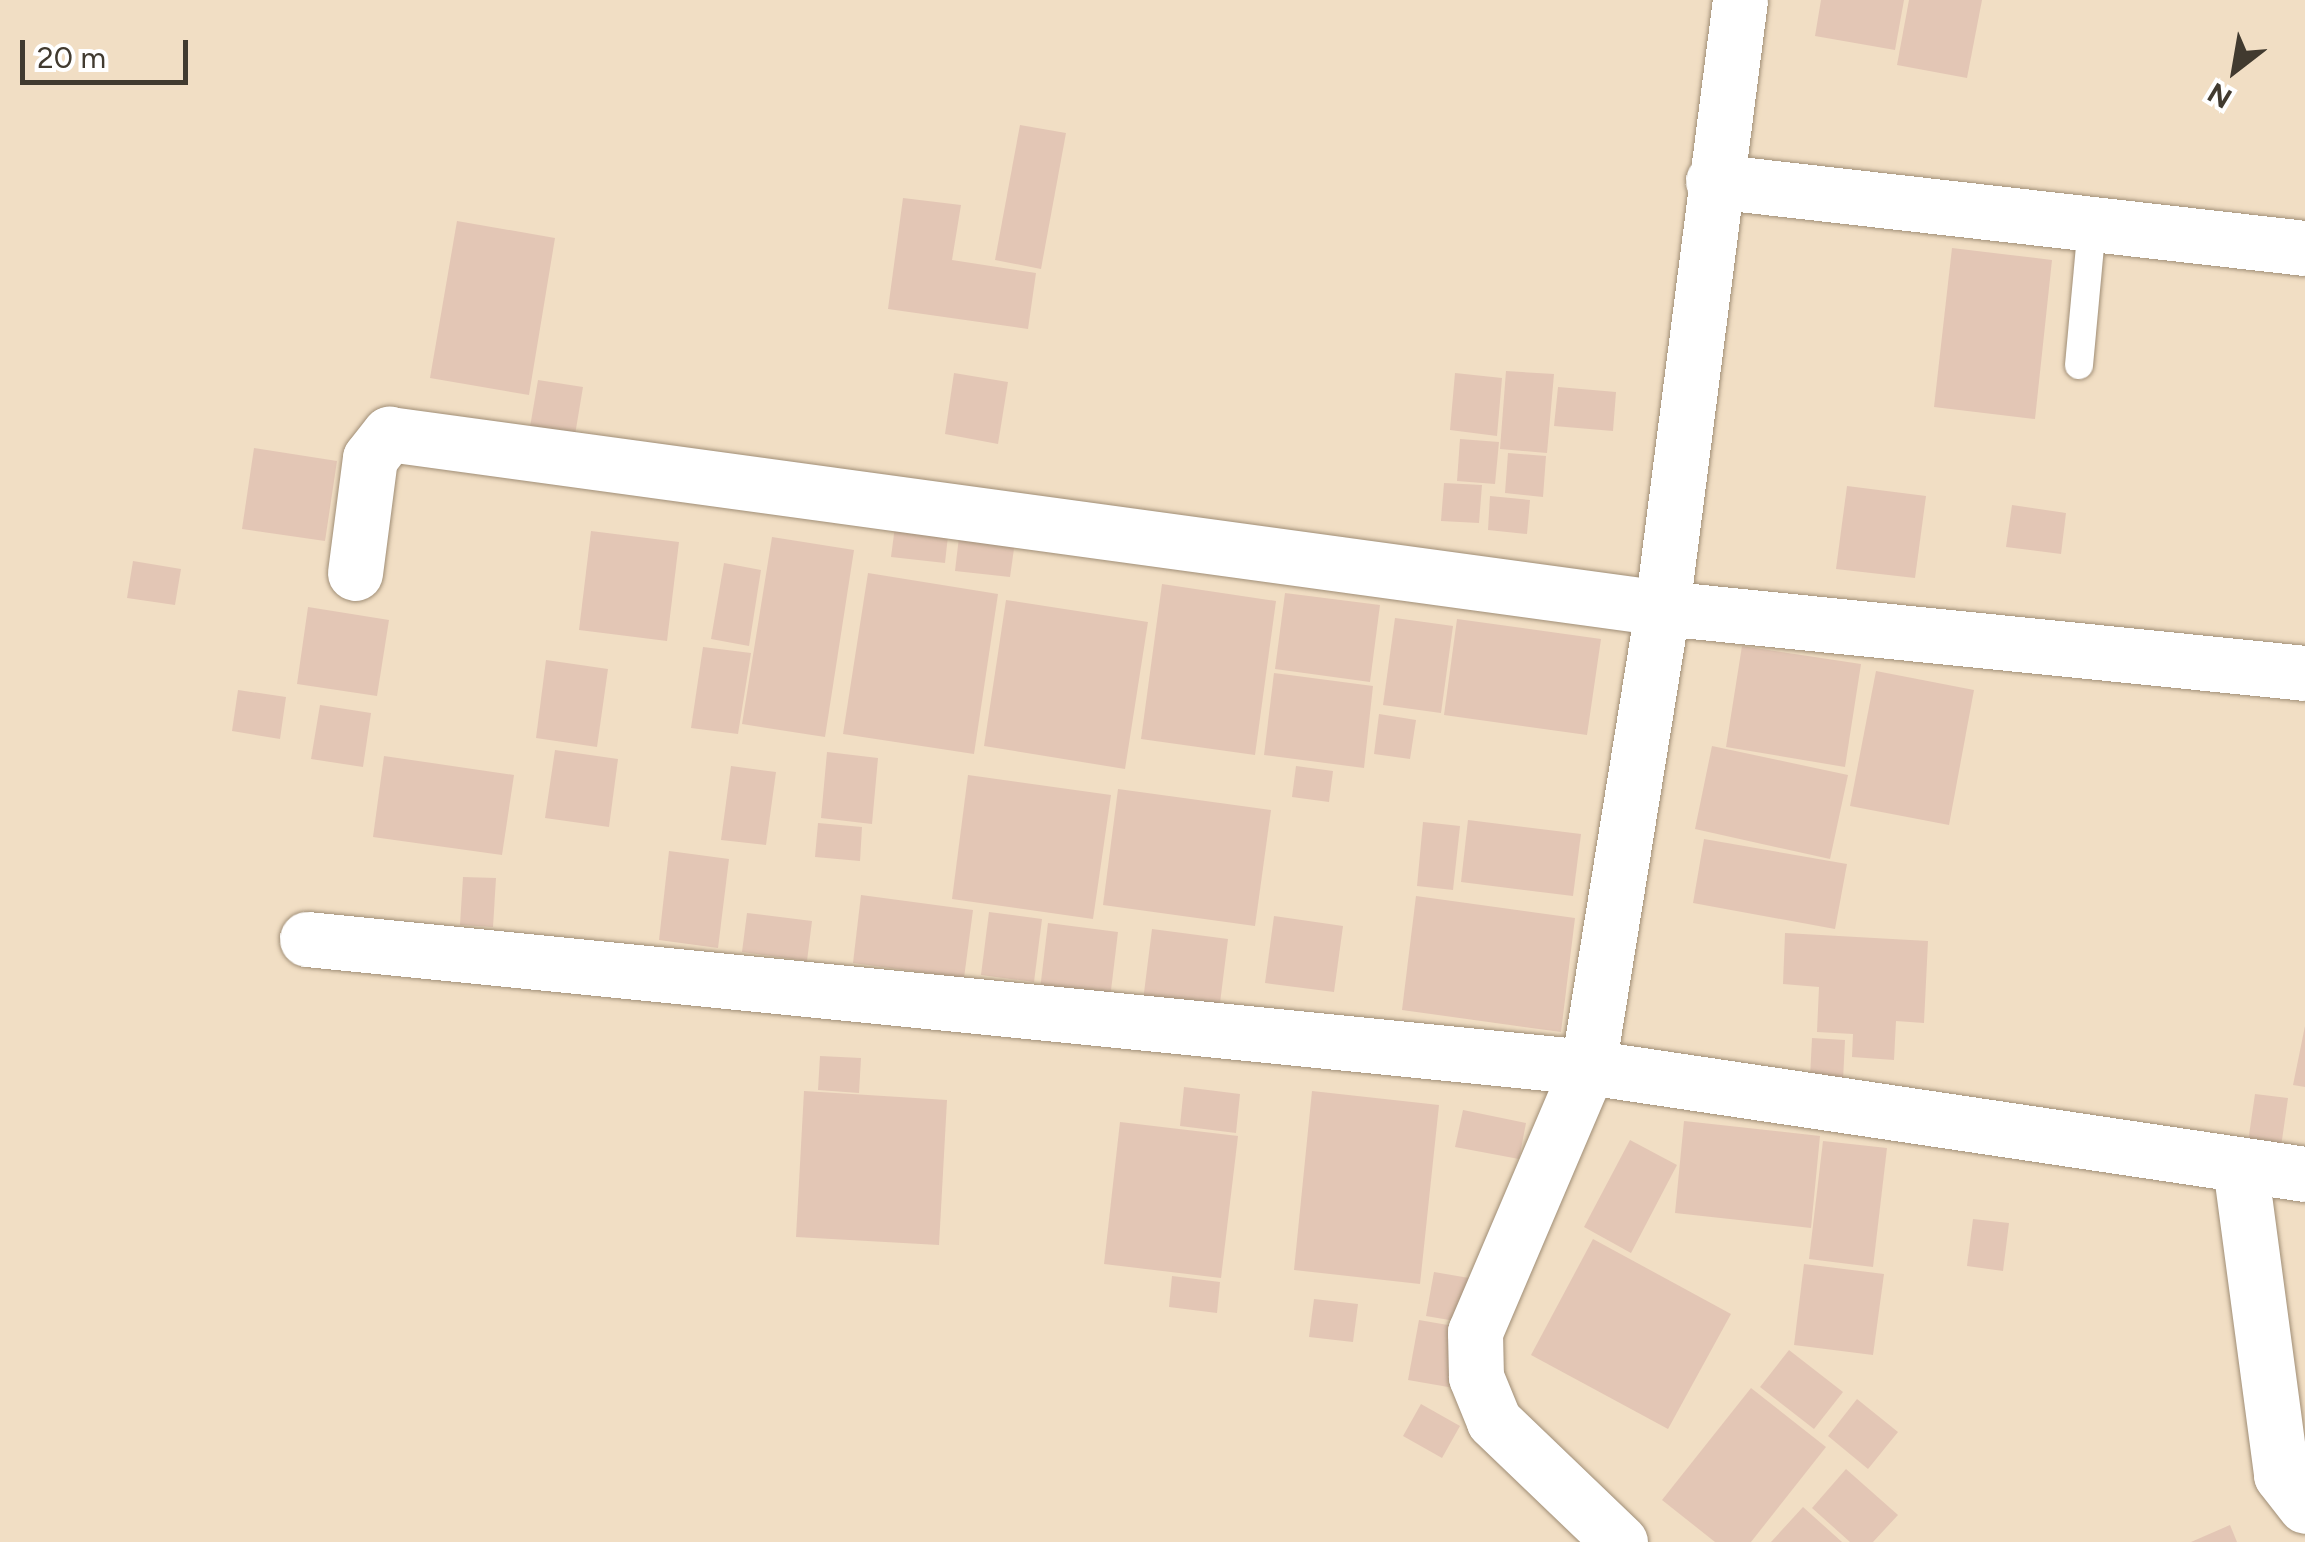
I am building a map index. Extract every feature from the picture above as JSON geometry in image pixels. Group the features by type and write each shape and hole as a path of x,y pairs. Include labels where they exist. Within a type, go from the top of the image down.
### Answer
{"street":[{"path":"1620,1542 1494,1421 1476,1377 1475,1332 1588,1067 1662,608 1713,182 1740,0"},
{"path":"1713,182 2305,248"},
{"path":"355,573 370,458 390,434 1662,608 2305,673"},
{"path":"308,939 1588,1067 2305,1174"},
{"path":"2240,1166 2282,1476 2305,1506"}],"lane":[{"path":"2079,365 2092,224"}],"building":[{"path":"1821,0 1904,0 1895,50 1815,36"},
{"path":"1909,0 1982,0 1967,78 1897,65"},
{"path":"1020,125 1066,133 1041,269 995,260"},
{"path":"903,198 961,205 952,260 1036,273 1028,329 888,309"},
{"path":"457,221 555,238 529,395 430,378"},
{"path":"1952,248 2052,260 2035,419 1934,407"},
{"path":"1506,371 1554,374 1547,453 1500,449"},
{"path":"954,373 1008,382 998,444 945,434"},
{"path":"1455,373 1502,378 1497,436 1450,430"},
{"path":"538,380 583,387 574,441 529,433"},
{"path":"1558,387 1616,392 1613,431 1554,426"},
{"path":"1460,439 1499,442 1495,484 1457,481"},
{"path":"254,448 337,461 325,541 242,529"},
{"path":"1508,453 1546,456 1543,497 1505,493"},
{"path":"1444,483 1482,485 1479,523 1441,521"},
{"path":"1847,486 1926,496 1915,578 1836,569"},
{"path":"1490,496 1530,500 1527,534 1488,530"},
{"path":"2012,505 2066,513 2061,554 2006,547"},
{"path":"897,511 950,517 945,563 891,557"},
{"path":"961,520 1017,527 1010,577 955,571"},
{"path":"591,531 679,542 667,641 579,630"},
{"path":"772,537 854,550 825,737 742,724"},
{"path":"133,561 181,569 175,605 127,598"},
{"path":"724,563 761,570 749,646 711,639"},
{"path":"868,573 998,594 974,754 843,734"},
{"path":"1162,584 1276,601 1255,755 1141,739"},
{"path":"1285,593 1380,605 1370,682 1275,669"},
{"path":"1006,600 1148,622 1125,769 984,746"},
{"path":"308,607 389,620 377,696 297,684"},
{"path":"1395,618 1453,626 1441,713 1383,705"},
{"path":"1457,619 1601,639 1587,735 1444,715"},
{"path":"1742,646 1861,664 1845,767 1726,747"},
{"path":"703,647 751,653 738,734 691,728"},
{"path":"546,660 608,669 597,747 536,738"},
{"path":"1876,671 1974,690 1949,825 1850,806"},
{"path":"1274,673 1373,686 1364,768 1264,755"},
{"path":"238,690 286,697 280,739 232,731"},
{"path":"320,705 371,713 363,767 311,759"},
{"path":"1379,714 1416,720 1410,759 1374,754"},
{"path":"1712,746 1848,775 1830,859 1695,829"},
{"path":"555,750 618,759 609,827 545,818"},
{"path":"827,752 878,758 872,824 821,818"},
{"path":"384,756 514,775 502,855 373,837"},
{"path":"731,766 776,772 766,845 721,840"},
{"path":"1296,766 1333,771 1329,802 1292,797"},
{"path":"968,775 1111,795 1093,919 952,899"},
{"path":"1118,789 1271,810 1255,926 1103,905"},
{"path":"1468,820 1581,834 1573,896 1461,882"},
{"path":"1423,822 1460,826 1453,890 1417,886"},
{"path":"818,823 862,827 860,861 815,857"},
{"path":"1704,839 1847,864 1835,929 1693,903"},
{"path":"669,851 729,859 718,948 659,940"},
{"path":"463,877 496,878 493,927 460,925"},
{"path":"861,895 973,910 964,978 853,963"},
{"path":"1416,896 1575,918 1561,1032 1402,1010"},
{"path":"989,912 1042,919 1034,982 981,975"},
{"path":"747,913 812,921 807,961 742,952"},
{"path":"1274,916 1343,926 1334,992 1265,983"},
{"path":"1048,923 1118,932 1109,1007 1039,998"},
{"path":"1152,929 1228,939 1218,1019 1142,1009"},
{"path":"1785,933 1928,941 1924,1023 1896,1021 1894,1060 1852,1057 1853,1034 1817,1032 1819,987 1783,984"},
{"path":"2305,1026 2305,1087 2293,1085"},
{"path":"1812,1038 1845,1040 1843,1080 1810,1078"},
{"path":"820,1056 861,1058 859,1093 818,1090"},
{"path":"1184,1087 1240,1094 1236,1133 1180,1126"},
{"path":"804,1091 947,1100 939,1245 796,1237"},
{"path":"1312,1091 1439,1105 1420,1284 1294,1270"},
{"path":"2255,1094 2288,1098 2281,1147 2248,1142"},
{"path":"1463,1110 1526,1123 1519,1159 1455,1147"},
{"path":"1684,1121 1820,1136 1811,1228 1675,1213"},
{"path":"1120,1122 1238,1136 1221,1278 1104,1264"},
{"path":"1630,1140 1677,1165 1631,1253 1584,1227"},
{"path":"1823,1141 1887,1148 1873,1267 1809,1259"},
{"path":"1973,1219 2009,1223 2003,1271 1967,1266"},
{"path":"1593,1239 1731,1314 1668,1429 1531,1355"},
{"path":"1804,1264 1884,1274 1873,1355 1794,1345"},
{"path":"1434,1272 1469,1278 1461,1322 1426,1316"},
{"path":"1172,1276 1220,1282 1217,1313 1169,1307"},
{"path":"1314,1299 1358,1304 1353,1342 1309,1337"},
{"path":"1419,1320 1465,1328 1454,1388 1408,1380"},
{"path":"1789,1350 1843,1392 1814,1429 1760,1387"},
{"path":"1751,1388 1826,1447 1751,1542 1715,1542 1662,1500"},
{"path":"1857,1399 1898,1432 1868,1469 1828,1436"},
{"path":"1421,1404 1460,1426 1442,1458 1403,1436"},
{"path":"1846,1469 1898,1515 1873,1542 1850,1542 1812,1508"},
{"path":"1803,1507 1842,1542 1771,1542"},
{"path":"2230,1525 2237,1542 2191,1542"}]}
